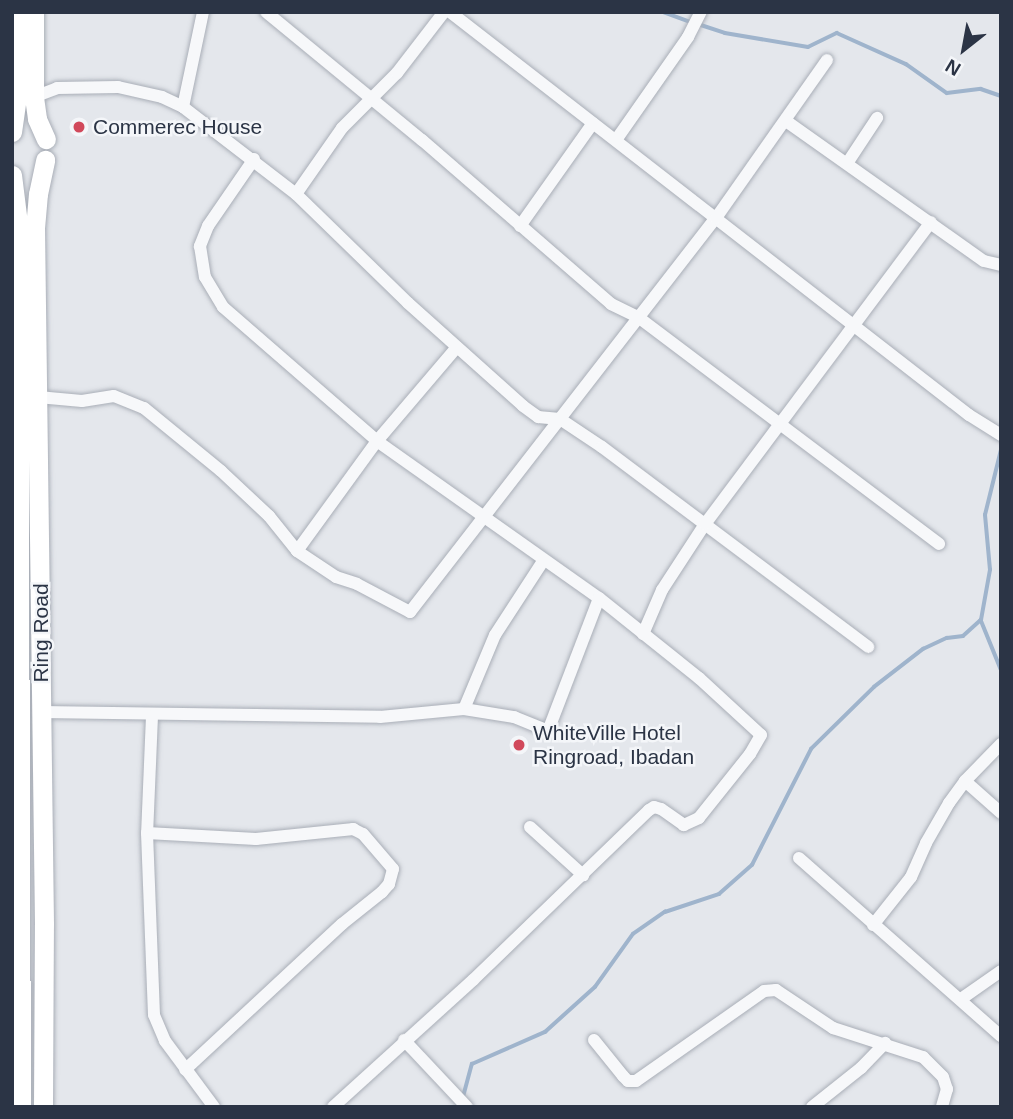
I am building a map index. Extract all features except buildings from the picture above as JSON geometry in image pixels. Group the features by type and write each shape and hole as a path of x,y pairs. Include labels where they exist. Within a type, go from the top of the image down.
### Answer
{"main road":[{"path":"17,12 17,98 12,133 29,128 37,130 46,139"},
{"path":"34,12 34,97 37,119 46,139"},
{"name":"Ring Road","path":"43,1107 36,228 37,194 48,146 46,139"},
{"path":"12,163 26,169 40,166 45,160"},
{"name":"Ring Road","path":"12,175 18,223 15,721 17,1014 21,1107"}],"street":[{"path":"183,107 203,12"},
{"path":"266,12 422,140 611,304 638,317 939,544"},
{"path":"296,194 342,128 397,73 444,12"},
{"path":"450,12 969,415 1001,435"},
{"path":"616,140 688,37 700,15"},
{"path":"38,397 60,401 114,396 144,408 222,471 269,516 297,551 336,577 410,612 716,218 827,60"},
{"path":"34,97 57,88 118,87 162,97 183,107 254,159 296,194 523,406 538,417 560,419 653,484 868,646"},
{"path":"848,162 877,118"},
{"path":"786,121 825,150 848,162 984,261 1001,265"},
{"path":"520,226 593,123"},
{"path":"254,159 208,226 200,246 205,276 213,294 234,319 377,441 468,508 485,515 543,561 599,598 699,678 761,735 757,745 699,818 684,825 654,807 333,1107"},
{"path":"643,634 657,598 705,524 856,326 931,222"},
{"path":"297,551 377,441 457,347"},
{"path":"464,709 495,635 543,561"},
{"path":"41,712 152,716 380,716 464,709 513,717 548,731 599,598"},
{"path":"152,716 147,833 154,1015 165,1041 214,1107"},
{"path":"873,925 912,877 930,834 965,781 1001,744"},
{"path":"965,781 1001,813"},
{"path":"530,827 583,875"},
{"path":"147,833 256,838 353,829 363,834 393,869 389,884 382,892 342,924 186,1070"},
{"path":"799,858 926,973 961,999 1001,1036"},
{"path":"961,999 1001,971"},
{"path":"594,1040 628,1081 636,1081 764,992 776,990 833,1028 922,1057 935,1067 947,1089 942,1107"},
{"path":"404,1040 467,1107"},
{"path":"812,1107 862,1069 885,1043"}],"waterway":[{"path":"663,12 691,22"},
{"path":"698,24 725,33 808,47 837,33 906,64 947,93 981,89 1001,96"},
{"path":"463,1097 472,1064 545,1032 595,987 633,934 665,912 719,894 752,865 811,749 874,687 923,649 947,638 963,636 981,620 990,570 985,515 1001,450"},
{"path":"981,620 1001,669"}],"place":[{"name":"Commerec House","path":"79,127"},
{"name":"WhiteVille Hotel Ringroad, Ibadan","path":"519,745"}]}
